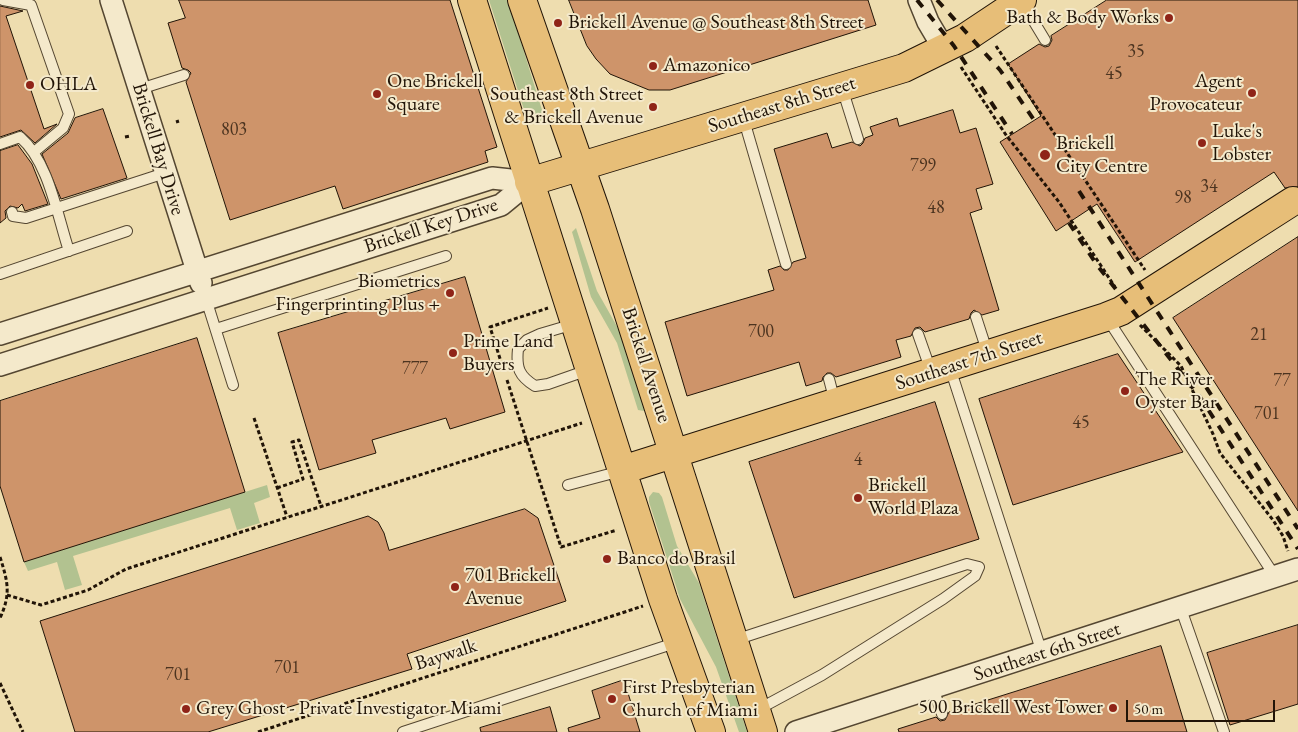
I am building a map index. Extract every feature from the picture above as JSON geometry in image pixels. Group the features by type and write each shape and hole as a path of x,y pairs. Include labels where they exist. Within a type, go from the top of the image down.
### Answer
{"main road":[{"path":"472,0 622,470 679,642 712,732"},
{"name":"Brickell Avenue","path":"522,0 596,209 760,721"},
{"name":"Southeast 8th Street","path":"529,182 904,68 953,58 1022,0"},
{"name":"Southeast 7th Street","path":"622,470 675,454 832,391 941,370 1121,311 1293,201"}],"street":[{"name":"Brickell Bay Drive","path":"111,0 206,299"},
{"path":"919,0 928,22 953,58"},
{"name":"Brickell Key Drive","path":"0,334 492,178 529,182"},
{"name":"Brickell Key Drive","path":"0,365 501,205 529,182"},
{"name":"Southeast 6th Street","path":"796,732 1276,578 1293,563"}],"lane":[{"path":"3,0 31,5 69,114 63,128 34,152"},
{"path":"1022,0 1045,40"},
{"path":"140,89 184,74"},
{"path":"842,88 858,140"},
{"path":"742,116 786,264"},
{"path":"0,144 20,137 40,161 69,251"},
{"path":"12,212 13,216 26,218 165,173"},
{"path":"0,274 127,231"},
{"path":"216,329 446,256"},
{"path":"206,299 234,385"},
{"path":"976,317 988,355"},
{"path":"1106,317 1276,578"},
{"path":"575,324 528,340 518,349 517,362 523,378 535,386 548,384 590,369"},
{"path":"918,334 941,370 1042,653"},
{"path":"568,485 622,470"},
{"path":"734,640 967,564 980,567 975,576 943,599 822,675 760,721"},
{"path":"1181,609 1224,732"},
{"path":"403,732 679,642"},
{"path":"933,688 942,714"}],"path":[{"path":"996,46 1145,271"},
{"path":"953,58 1006,134 1059,202 1117,289"},
{"path":"125,137 130,136"},
{"path":"548,308 490,327 561,547 618,530"},
{"path":"1139,324 1180,366 1213,434 1220,453 1274,520 1284,536 1293,563"},
{"path":"254,418 287,518"},
{"path":"7,595 42,605 88,590 126,569 584,422"},
{"path":"277,488 303,479 292,442 299,440 321,506"},
{"path":"0,558 9,584 6,605 0,618"},
{"name":"Baywalk","path":"258,732 643,606"},
{"path":"0,684 23,732"}],"green space":[{"path":"489,0 508,0 542,110 543,117 539,123 533,124 527,119"},
{"path":"576,228 597,291 623,337 645,408 644,411 638,410 617,343 591,297 572,232"},
{"path":"267,485 270,497 254,503 260,523 237,530 230,508 73,556 82,585 65,590 57,562 28,571 24,562"},
{"path":"653,492 659,493 662,497 677,546 699,583 747,732 739,732 716,667 680,599 649,502 649,497"}],"building":[{"path":"179,0 450,0 497,147 485,151 488,162 343,209 335,186 230,220 186,82 191,73 182,68 168,23 185,18"},
{"path":"569,0 868,0 876,25 670,90 649,90 610,74 596,59 587,46"},
{"name":"Brickell City Centre","path":"1107,0 1298,0 1298,187 1285,188 1274,172 1135,262 1097,204 1056,231 1000,142 1041,116 1008,64 1039,44 1045,47 1049,46 1052,40 1051,36"},
{"path":"0,6 23,11 6,16 44,129 57,124 35,143 21,130 0,137"},
{"path":"103,109 127,178 61,199 42,154 68,133 75,118"},
{"path":"953,110 960,133 976,128 993,184 976,189 982,209 970,213 999,310 982,315 974,310 969,319 925,332 920,327 915,328 911,336 896,340 901,357 836,377 831,373 827,373 822,381 806,386 799,362 687,396 665,322 774,290 768,270 780,266 784,270 788,270 793,262 806,258 774,149 827,133 832,148 852,142 860,146 865,138 873,135 870,127 897,118 899,126"},
{"path":"18,145 32,164 48,204 25,211 22,204 18,208 10,206 5,211 6,218 0,223 0,151"},
{"path":"1298,237 1298,511 1173,318"},
{"path":"465,277 505,412 450,429 446,418 372,440 376,453 319,470 278,333"},
{"path":"197,338 245,492 24,562 0,486 0,401"},
{"path":"1118,354 1183,452 1013,505 979,399"},
{"name":"Brickell World Plaza","path":"935,402 979,539 794,598 749,462"},
{"path":"525,509 538,518 566,601 407,654 412,669 208,732 75,732 40,621 368,516 378,522 384,533 389,550"},
{"path":"1298,625 1298,704 1230,725 1207,653"},
{"name":"500 Brickell West Tower","path":"1161,646 1187,732 899,732 898,729 936,717 940,721 945,720 949,712"},
{"name":"First Presbyterian Church of Miami","path":"624,680 640,732 569,732 568,728 600,718 592,691"},
{"path":"550,707 557,732 481,732 480,728"}],"railway":[{"path":"917,0 954,46 1012,134"},
{"path":"937,0 1000,70 1034,120"},
{"path":"1079,191 1298,529"},
{"path":"1069,223 1097,265 1200,397 1298,549"}],"place":[{"name":"Bath & Body Works","path":"1169,18"},
{"name":"Brickell Avenue @ Southeast 8th Street","path":"558,23"},
{"name":"Amazonico","path":"653,66"},
{"name":"OHLA","path":"30,85"},
{"name":"Agent Provocateur","path":"1252,93"},
{"name":"One Brickell Square","path":"377,94"},
{"name":"Southeast 8th Street & Brickell Avenue","path":"653,107"},
{"name":"Luke's Lobster","path":"1202,143"},
{"name":"Brickell City Centre","path":"1045,155"},
{"name":"Biometrics Fingerprinting Plus +","path":"450,293"},
{"name":"Prime Land Buyers","path":"453,353"},
{"name":"The River Oyster Bar","path":"1125,391"},
{"name":"Brickell World Plaza","path":"858,498"},
{"name":"Banco do Brasil","path":"607,559"},
{"name":"701 Brickell Avenue","path":"455,587"},
{"name":"First Presbyterian Church of Miami","path":"612,699"},
{"name":"500 Brickell West Tower","path":"1113,708"},
{"name":"Grey Ghost - Private Investigator Miami","path":"186,709"}]}
